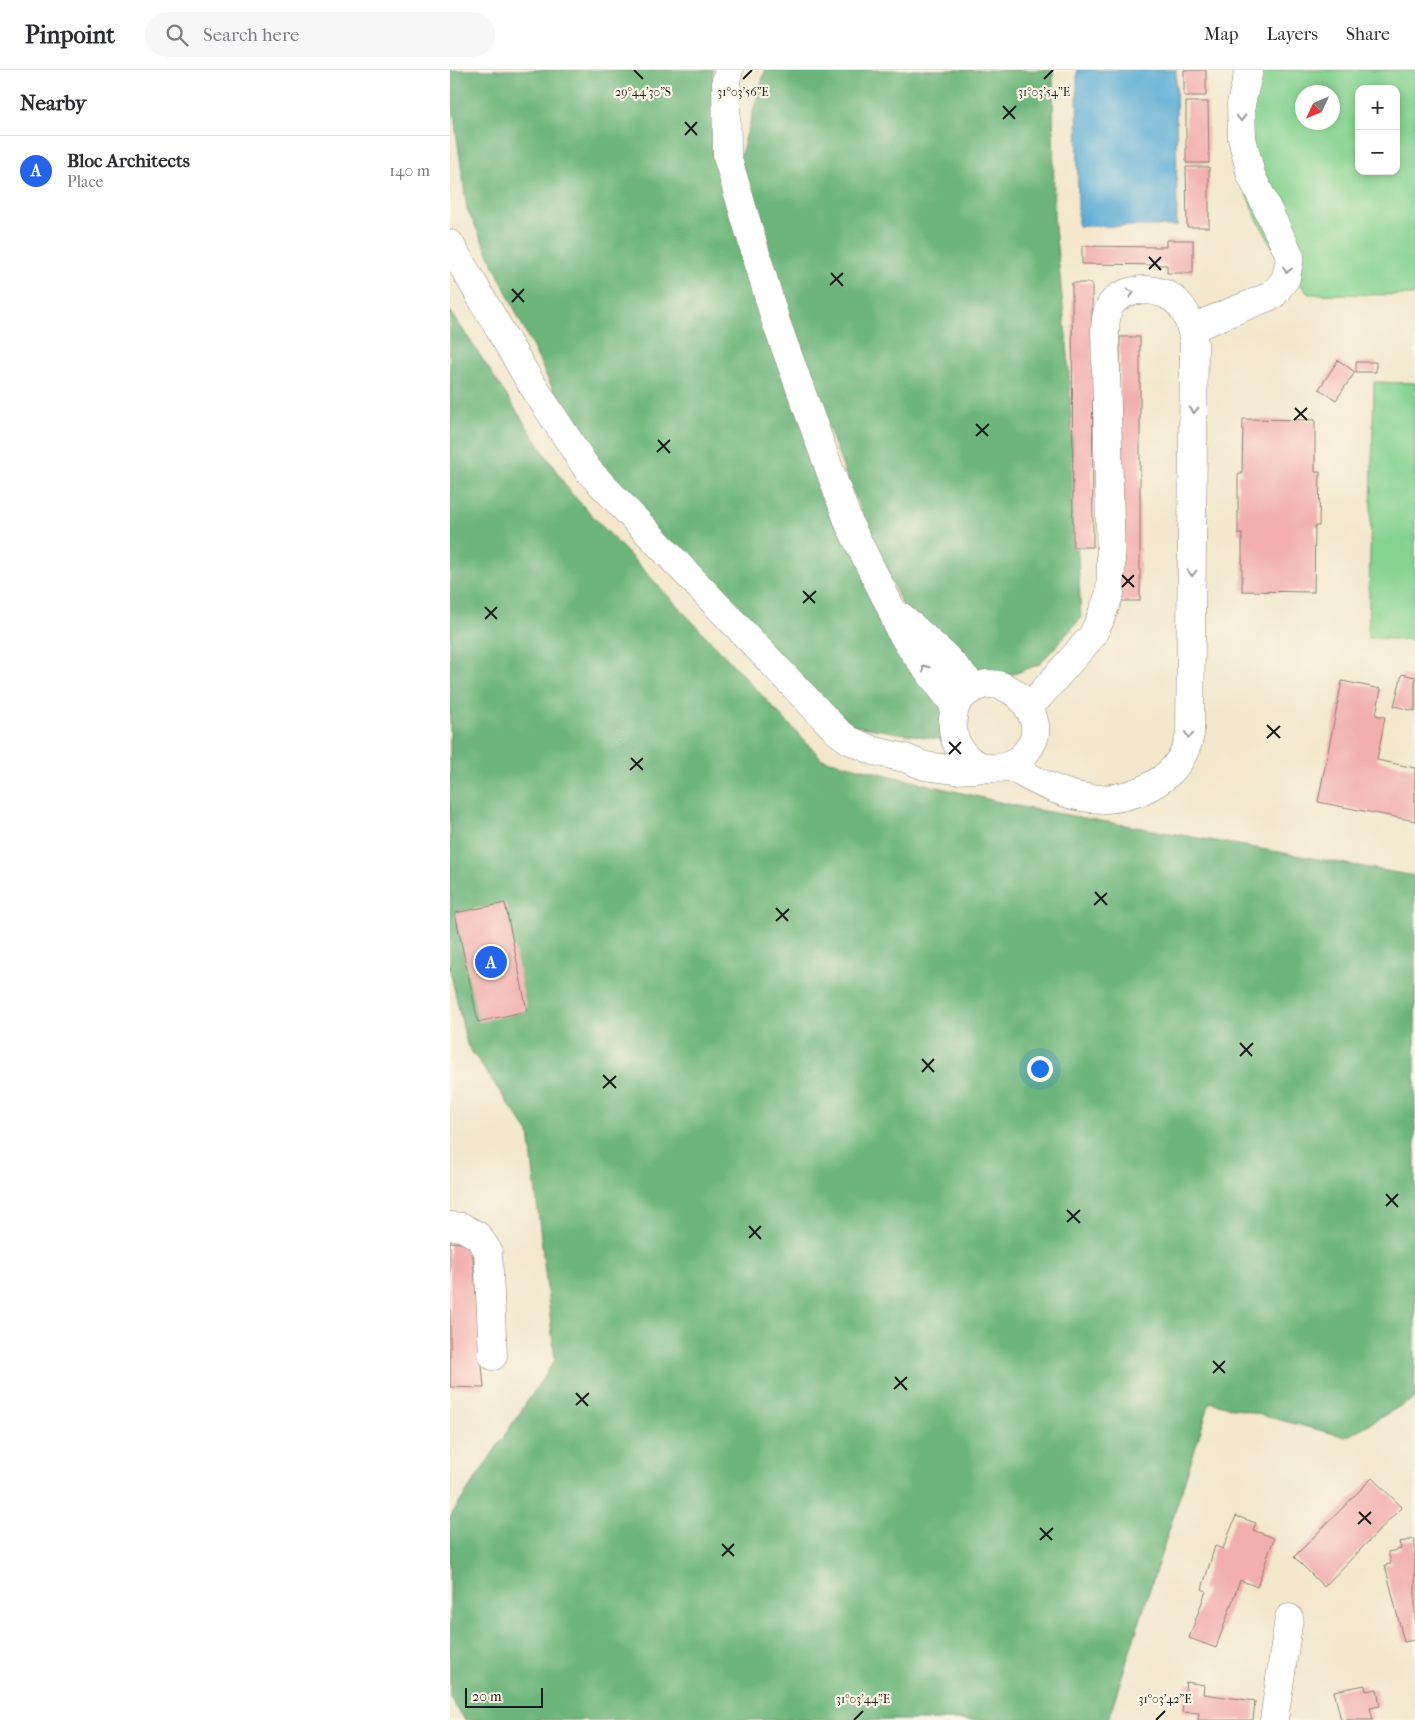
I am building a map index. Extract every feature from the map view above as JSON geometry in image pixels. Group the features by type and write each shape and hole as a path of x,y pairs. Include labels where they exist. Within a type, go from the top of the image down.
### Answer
{"street":[{"path":"729,70 726,80 727,156 776,322 850,526 890,606 899,629 955,706"},
{"path":"1192,328 1273,294 1286,278 1290,256 1251,175 1242,138 1241,104 1249,70"},
{"path":"450,244 529,380 588,470 837,731 849,740 874,751 905,758 925,766 956,770 1000,767 1023,756 1034,740 1036,730 1034,721 1020,699 995,684 974,686 963,695 955,706 951,725 955,743 964,755 975,764 1000,767 1048,787 1093,800 1109,799 1143,791 1162,779 1174,768 1188,747 1190,734 1194,344 1192,328 1180,305 1172,297 1148,290 1130,292 1113,302 1108,310 1105,329 1111,564 1110,593 1092,636 1068,663 1020,699"},
{"path":"890,606 946,656 974,686"},
{"path":"905,758 923,751 955,743"},
{"path":"450,1226 462,1227 478,1236 488,1251 494,1356"},
{"path":"1274,1720 1289,1618"}],"green space":[{"path":"450,70 713,70 712,151 768,330 957,742 848,725 588,463 467,209 450,87"},
{"path":"765,70 1053,70 1054,218 1068,355 1081,618 1040,664 1001,679 969,672 905,612 848,481 736,171"},
{"path":"1241,70 1415,70 1415,295 1308,294 1273,248 1257,219 1244,188"},
{"path":"450,310 570,492 822,759 1016,806 1415,876 1415,1398 1346,1437 1210,1402 1108,1720 465,1720 450,1698 450,1517 555,1360 529,1133 467,1045 450,970"},
{"path":"1374,382 1415,383 1415,640 1368,638"}],"water":[{"path":"1077,70 1176,70 1177,226 1078,226"}],"building":[{"path":"1184,70 1206,70 1206,96 1184,96"},
{"path":"1186,102 1208,102 1209,163 1186,163"},
{"path":"1186,167 1209,167 1209,227 1187,227"},
{"path":"1166,240 1193,240 1193,273 1167,273 1167,265 1082,264 1082,246 1166,247"},
{"path":"1072,283 1092,283 1093,547 1073,547"},
{"path":"1120,337 1140,337 1140,601 1120,601"},
{"path":"1338,360 1355,372 1336,400 1319,389"},
{"path":"1356,362 1376,362 1376,372 1356,372"},
{"path":"1243,419 1315,420 1315,472 1320,472 1319,526 1315,526 1314,592 1242,591 1242,534 1238,534 1238,474 1242,474"},
{"path":"1402,674 1415,677 1415,711 1394,706"},
{"path":"1342,681 1381,689 1376,715 1385,717 1377,760 1415,768 1415,821 1318,802"},
{"path":"505,903 527,1011 478,1022 455,913"},
{"path":"450,1242 472,1244 484,1388 450,1387"},
{"path":"1372,1478 1402,1507 1324,1587 1294,1557"},
{"path":"1236,1516 1256,1523 1253,1530 1274,1538 1257,1587 1240,1580 1216,1648 1189,1638 1206,1591 1202,1589 1215,1546 1223,1549"},
{"path":"1415,1539 1415,1640 1404,1642 1385,1565 1391,1564 1388,1552 1401,1549 1399,1542"},
{"path":"1186,1682 1204,1685 1203,1694 1255,1701 1253,1720 1198,1720 1199,1713 1182,1712"},
{"path":"1365,1685 1366,1691 1377,1689 1380,1706 1370,1708 1373,1720 1341,1720 1334,1691"}],"place":[{"name":"Bloc Architects","path":"491,962"}]}
